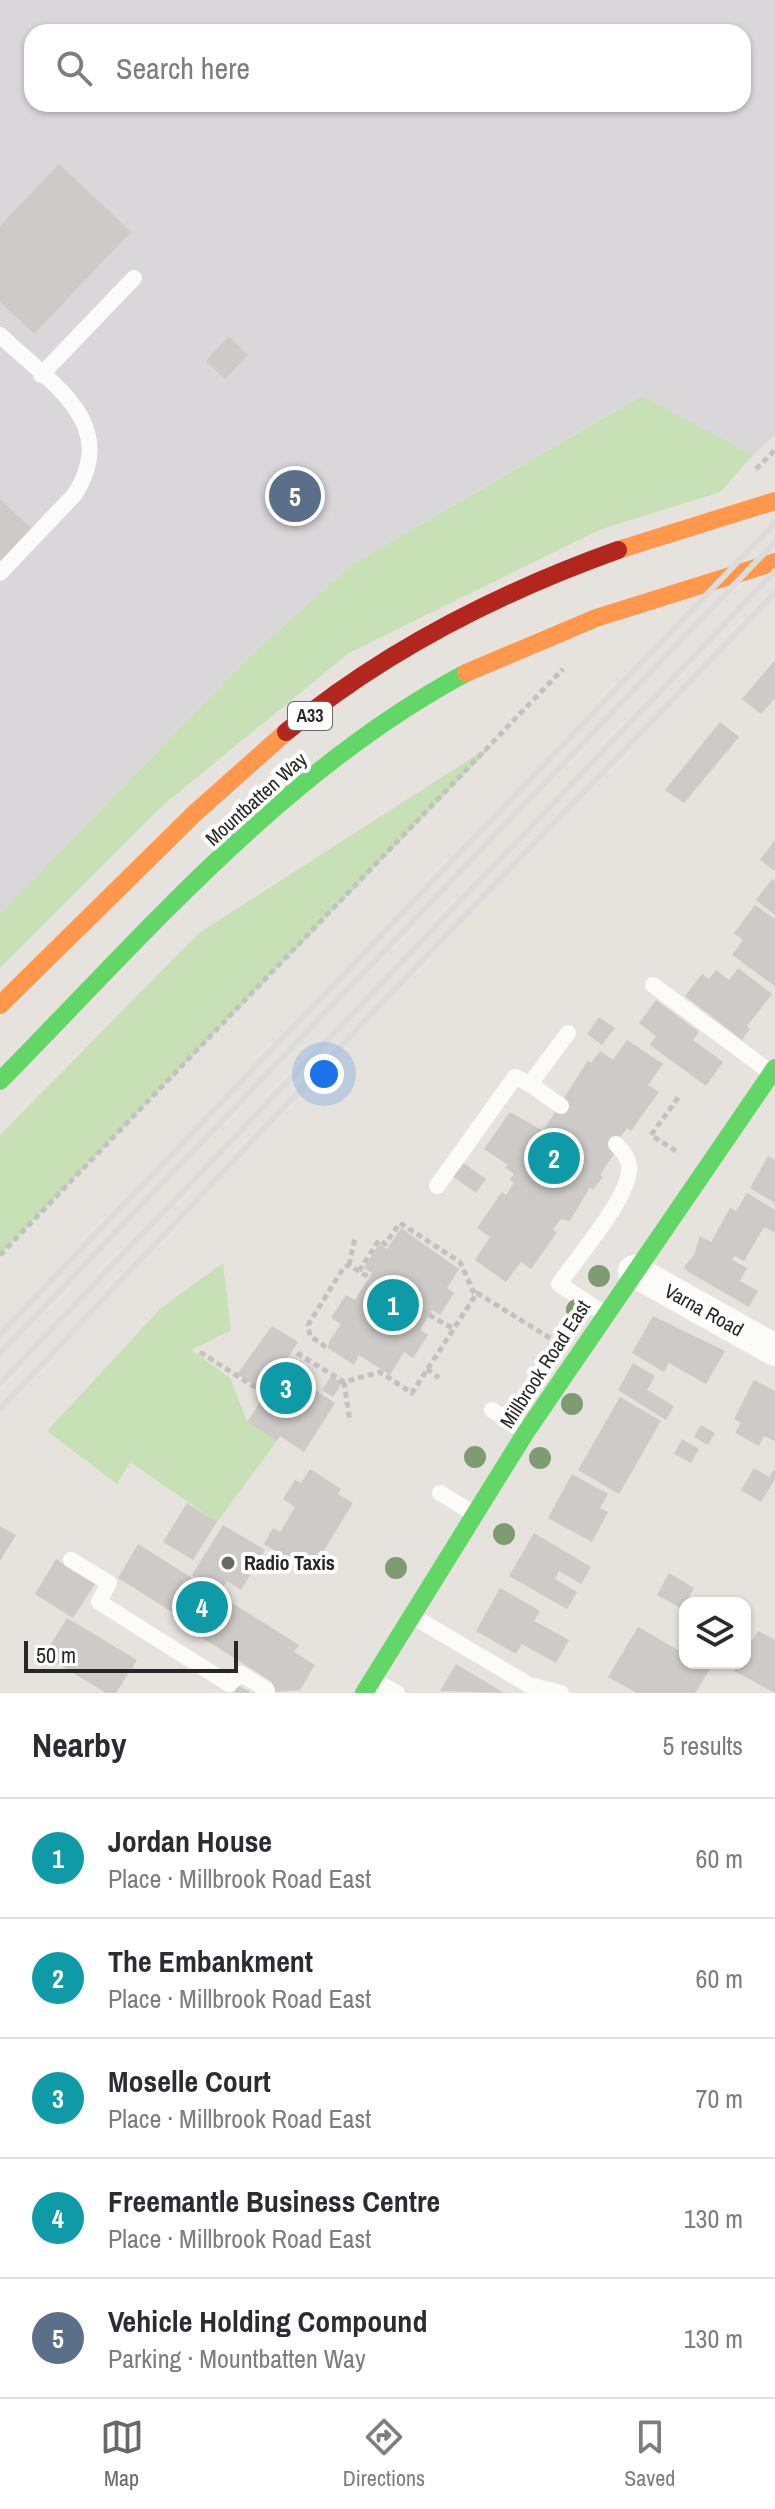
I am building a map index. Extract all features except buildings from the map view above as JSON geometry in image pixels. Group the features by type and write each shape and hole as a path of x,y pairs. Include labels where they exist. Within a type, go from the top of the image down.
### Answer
{"main road":[{"name":"Mountbatten Way","path":"0,1005 199,813 328,701 409,645 468,613 553,575 686,527 775,501"},
{"name":"Mountbatten Way","path":"0,1081 236,844 361,738 438,689 505,656 603,617 710,580 775,562"},
{"name":"Millbrook Road East","path":"368,1686 526,1432 773,1070"}],"street":[{"name":"Varna Road","path":"634,1271 775,1350"}],"lane":[{"path":"41,375 134,278"},
{"path":"0,335 84,420 92,448 84,480 75,494 0,573"},
{"path":"653,985 773,1070"},
{"path":"530,1084 568,1033"},
{"path":"437,1186 515,1077 561,1106"},
{"path":"604,1314 559,1284 620,1196 628,1178 629,1165 616,1144"},
{"path":"492,1410 526,1432"},
{"path":"440,1493 475,1514"},
{"path":"71,1560 109,1583 99,1602 229,1684 241,1674 267,1690"},
{"path":"412,1615 529,1685 561,1693"},
{"path":"368,1686 397,1693"}],"path":[{"path":"754,472 775,450"},
{"path":"0,1255 464,776 573,658"},
{"path":"680,1095 651,1135 705,1168"},
{"path":"359,1271 379,1240 385,1244 400,1223 460,1262 476,1295"},
{"path":"349,1265 355,1238"},
{"path":"349,1265 370,1278"},
{"path":"326,1347 310,1336 308,1325 344,1267 349,1265"},
{"path":"297,1353 344,1382 380,1372 412,1393 476,1295"},
{"path":"476,1295 578,1355"},
{"path":"429,1315 454,1329"},
{"path":"200,1352 261,1391"},
{"path":"427,1369 439,1378"},
{"path":"344,1382 350,1422"}],"shaded area":[{"path":"0,0 775,0 775,435 753,455 640,396 353,564 248,658 0,914"}],"green space":[{"path":"641,396 753,455 720,492 599,530 349,653 163,805 0,968 0,914 248,658 353,564"},
{"path":"495,743 0,1255 0,1135 199,933"},
{"path":"223,1263 231,1330 192,1350 230,1378 247,1422 277,1441 217,1522 130,1462 117,1484 47,1431 161,1308"}],"railway":[{"path":"0,1334 775,523"},
{"path":"0,1353 775,542"},
{"path":"0,1383 775,571"},
{"path":"0,1409 426,956 775,593"}],"traffic: fast":[{"path":"0,1081 162,914 276,806 400,712 466,673"},
{"path":"364,1693 526,1432 775,1068"}],"traffic: slow":[{"path":"618,550 775,501"},
{"path":"466,673 596,618 775,562"},
{"path":"0,1005 195,813 286,732"}],"traffic: jam":[{"path":"286,732 363,675 444,626 529,585 618,550"}],"place":[{"name":"Vehicle Holding Compound","path":"295,496"},
{"name":"The Embankment","path":"554,1158"},
{"name":"Jordan House","path":"393,1305"},
{"name":"Moselle Court","path":"286,1388"},
{"name":"Radio Taxis","path":"228,1563"},
{"name":"Freemantle Business Centre","path":"202,1607"}]}
